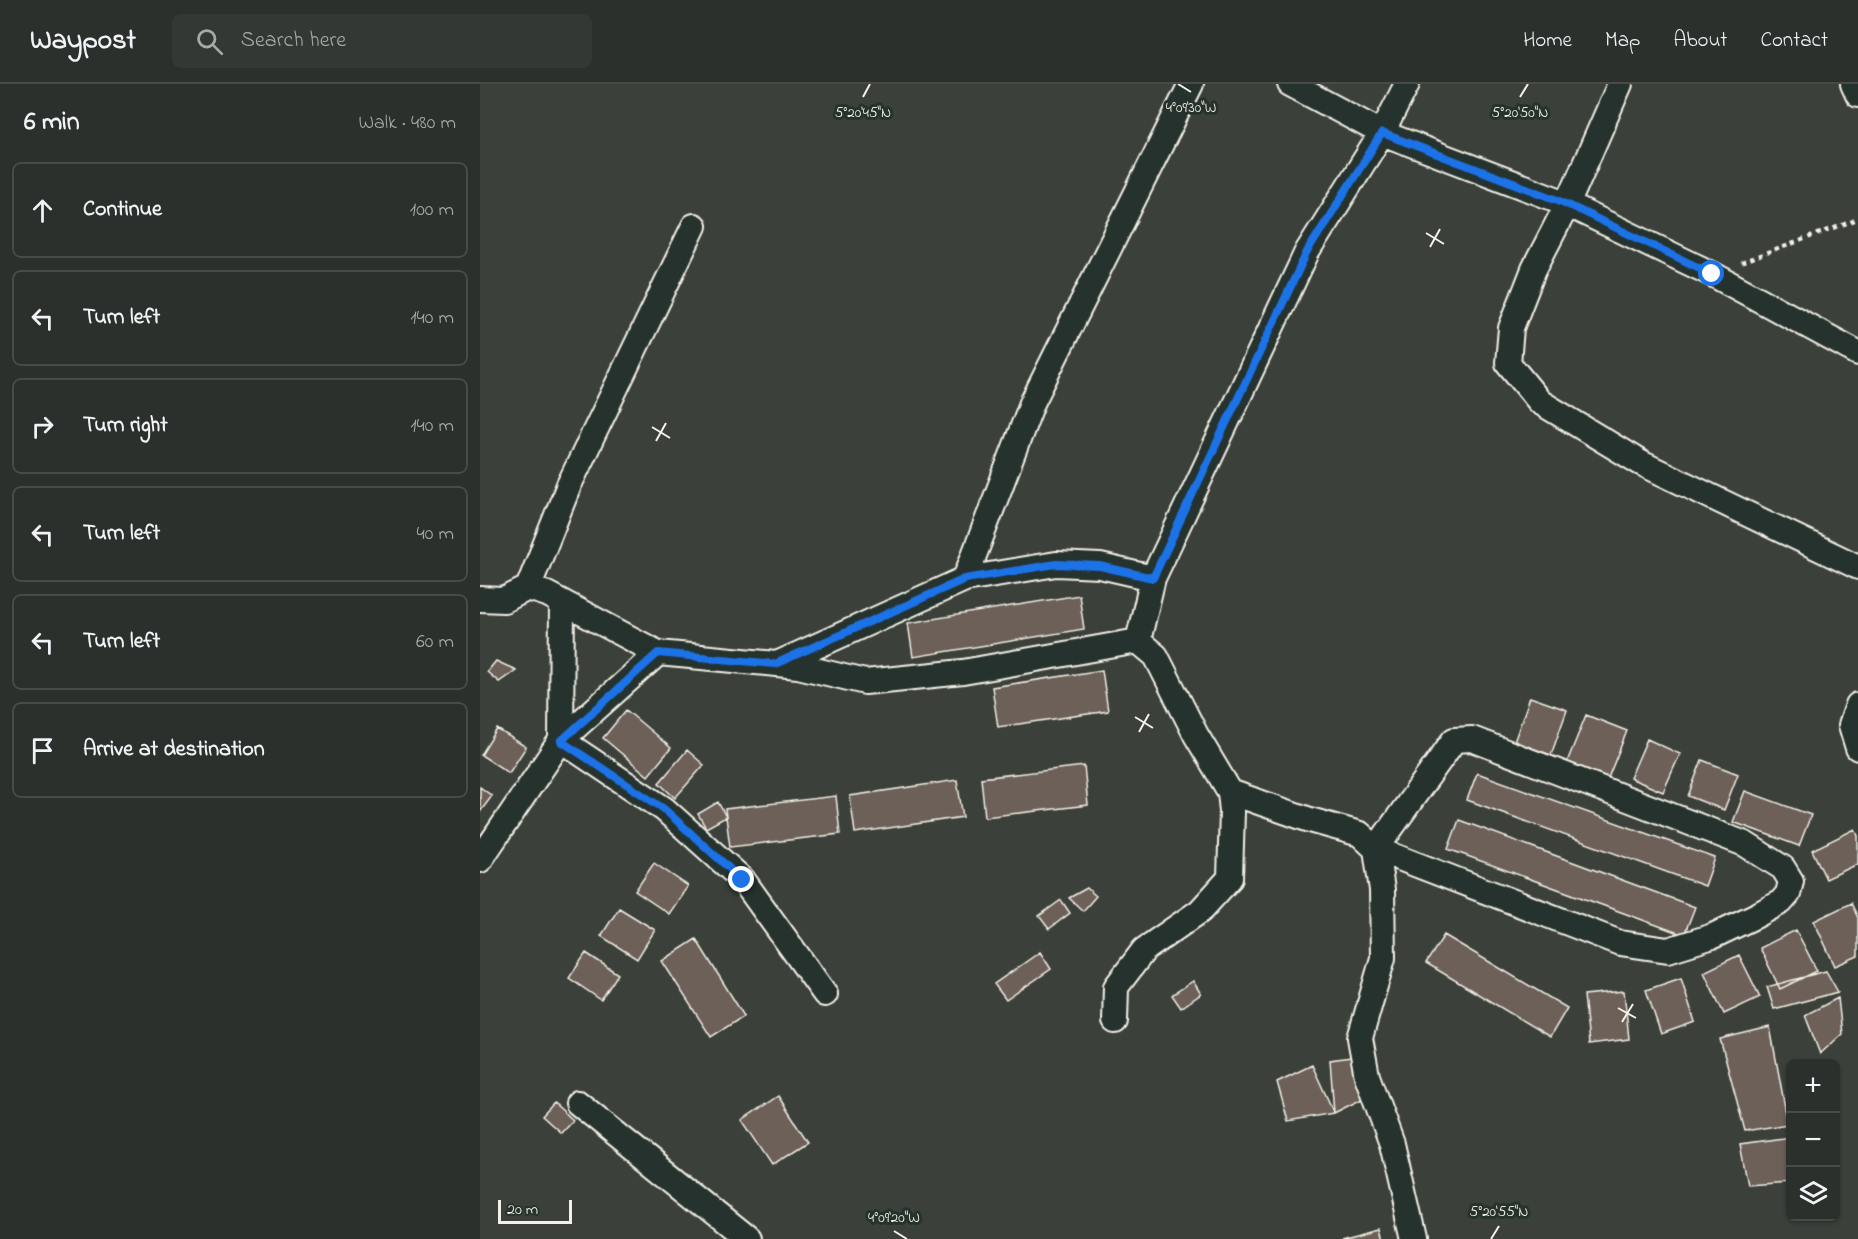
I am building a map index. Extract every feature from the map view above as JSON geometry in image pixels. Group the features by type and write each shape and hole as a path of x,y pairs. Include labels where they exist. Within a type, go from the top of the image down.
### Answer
{"street":[{"path":"965,579 1032,403 1191,84"},
{"path":"1290,84 1382,133 1567,205 1712,274 1858,352"},
{"path":"1138,641 1153,578 1307,252 1382,133 1407,84"},
{"path":"1620,84 1567,205 1534,269 1511,328 1508,363 1540,402 1641,463 1858,567"},
{"path":"1853,84 1858,94"},
{"path":"480,599 504,600 528,588 569,485 694,226"},
{"path":"775,664 965,579 1056,564 1100,566 1153,578"},
{"path":"528,588 562,602 658,653 798,666 865,682 963,672 1138,641 1156,656 1196,735 1230,792 1232,811 1230,878 1200,911 1144,950 1116,987 1114,1021"},
{"path":"561,741 562,602"},
{"path":"480,860 561,741 658,653"},
{"path":"1858,705 1851,725 1858,748"},
{"path":"1230,792 1310,820 1360,834 1376,849 1620,943 1668,950 1713,936 1773,906 1788,894 1791,881 1783,868 1745,844 1472,739 1454,741 1376,849 1382,890 1383,958 1359,1038 1367,1076 1392,1144 1414,1239"},
{"path":"561,741 664,809 742,880 825,994"},
{"path":"578,1103 747,1239"}],"path":[{"path":"1712,274 1858,219"}],"building":[{"path":"1079,595 1084,629 913,657 908,623"},
{"path":"496,661 516,670 499,682 487,672"},
{"path":"1102,670 1108,711 998,727 992,687"},
{"path":"1530,697 1567,710 1551,755 1514,742"},
{"path":"626,710 671,748 648,776 603,738"},
{"path":"1586,715 1627,731 1608,778 1567,762"},
{"path":"497,729 526,747 509,773 481,755"},
{"path":"1647,739 1680,754 1663,792 1630,778"},
{"path":"687,750 704,765 675,798 659,783"},
{"path":"1702,760 1738,774 1724,810 1688,796"},
{"path":"1084,766 1088,805 985,817 981,778"},
{"path":"1477,773 1715,858 1705,886 1467,800"},
{"path":"957,780 963,817 855,833 850,796"},
{"path":"480,787 492,796 480,812"},
{"path":"1745,791 1811,815 1799,846 1733,822"},
{"path":"836,796 840,834 730,847 725,809"},
{"path":"718,802 726,817 706,828 698,814"},
{"path":"1459,820 1695,907 1684,935 1448,849"},
{"path":"1855,829 1858,836 1858,864 1826,879 1812,850"},
{"path":"654,863 688,886 669,914 635,891"},
{"path":"1087,888 1096,896 1083,911 1069,898"},
{"path":"1061,900 1070,913 1049,929 1039,916"},
{"path":"1851,903 1858,918 1858,956 1835,966 1814,921"},
{"path":"619,908 655,930 637,959 601,936"},
{"path":"1796,930 1817,971 1780,989 1760,948"},
{"path":"1444,935 1567,1008 1550,1037 1426,963"},
{"path":"696,939 744,1016 711,1037 662,961"},
{"path":"1040,952 1051,969 1006,1000 994,984"},
{"path":"586,953 618,974 601,1000 569,978"},
{"path":"1739,955 1760,997 1724,1014 1704,972"},
{"path":"1826,971 1838,992 1774,1009 1767,987"},
{"path":"1681,978 1695,1022 1661,1034 1646,990"},
{"path":"1193,981 1201,994 1181,1008 1172,995"},
{"path":"1624,991 1629,1039 1589,1044 1584,995"},
{"path":"1838,998 1842,1034 1820,1054 1805,1015"},
{"path":"1770,1027 1786,1113 1786,1124 1745,1131 1720,1039"},
{"path":"1358,1056 1364,1098 1334,1113 1330,1060"},
{"path":"1312,1065 1334,1113 1288,1121 1277,1082"},
{"path":"778,1096 808,1142 772,1165 742,1120"},
{"path":"554,1103 573,1120 561,1133 542,1116"},
{"path":"1786,1138 1786,1183 1748,1186 1740,1144"},
{"path":"1381,1228 1384,1239 1342,1238"}],"route":[{"path":"742,880 664,809 561,741 658,653 775,664 965,579 1056,564 1100,566 1153,578 1307,252 1382,133 1558,200 1712,274"}]}
